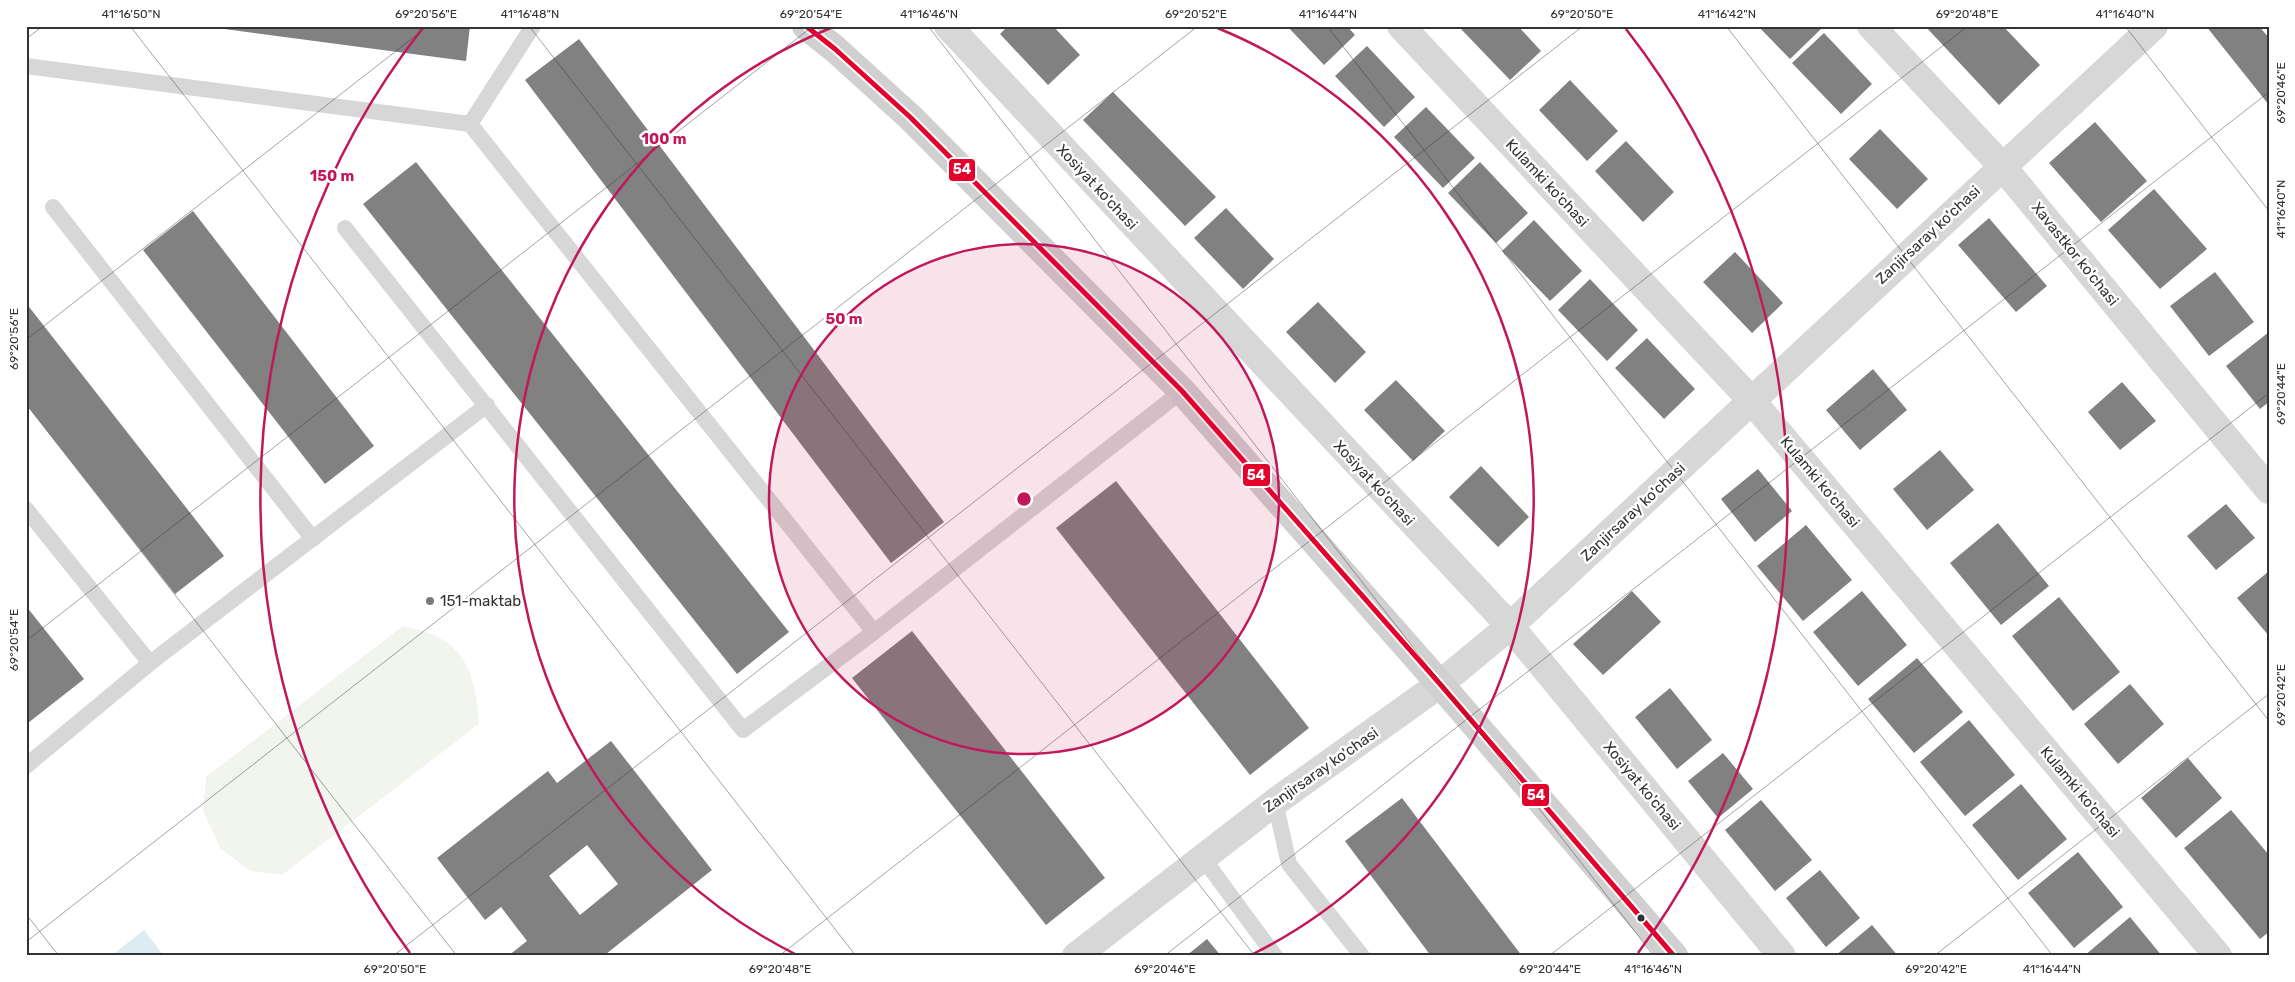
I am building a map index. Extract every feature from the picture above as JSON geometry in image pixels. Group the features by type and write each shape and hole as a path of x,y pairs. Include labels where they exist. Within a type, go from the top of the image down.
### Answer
{"main road":[{"path":"806,26 835,49 910,117 1182,391 1440,684 1674,956"}],"street":[{"name":"Xosiyat ko'chasi","path":"948,26 1510,626 1782,956"},
{"name":"Kulamki ko'chasi","path":"1401,26 1752,401 2218,956"},
{"name":"Xavastkor ko'chasi","path":"1871,26 2002,166 2269,490"},
{"name":"Zanjirsaray ko'chasi","path":"1076,956 1275,802 1440,684 1510,626 2154,26"}],"lane":[{"path":"470,124 533,26"},
{"path":"26,66 470,124 874,632"},
{"path":"53,207 313,539"},
{"path":"345,228 743,730 874,632 1182,391"},
{"path":"26,766 150,663 487,405"},
{"path":"26,509 150,663"},
{"path":"1275,802 1289,864 1362,956"},
{"path":"1203,858 1275,956"}],"shaded area":[{"path":"403,626 436,636 448,643 465,662 474,685 479,724 282,875 250,871 220,848 203,810 206,777"},
{"path":"144,930 164,956 111,956"}],"building":[{"path":"202,26 470,26 466,61"},
{"path":"1008,26 1053,26 1080,55 1048,85 1000,34"},
{"path":"1287,26 1347,26 1355,35 1324,65"},
{"path":"1465,26 1518,26 1541,51 1510,80 1461,29"},
{"path":"1758,26 1818,26 1821,29 1790,59"},
{"path":"1925,26 2003,26 2040,65 1999,105"},
{"path":"2206,26 2259,26 2269,38 2269,105"},
{"path":"1824,33 1872,84 1841,114 1792,63"},
{"path":"579,39 944,522 891,563 525,80"},
{"path":"1367,46 1415,97 1384,127 1335,76"},
{"path":"1570,80 1618,131 1587,161 1539,110"},
{"path":"1113,92 1216,197 1185,226 1083,120"},
{"path":"1426,107 1475,158 1443,188 1394,137"},
{"path":"2095,122 2147,181 2101,222 2049,163"},
{"path":"1880,129 1928,179 1897,209 1849,159"},
{"path":"1626,141 1674,192 1643,222 1595,171"},
{"path":"416,162 789,632 737,674 363,204"},
{"path":"1480,162 1528,213 1496,243 1448,193"},
{"path":"2154,189 2207,249 2160,289 2108,230"},
{"path":"1226,208 1274,259 1243,289 1194,238"},
{"path":"193,211 374,446 325,484 143,250"},
{"path":"1989,218 2047,286 2016,312 1958,245"},
{"path":"1534,220 1582,271 1550,301 1502,251"},
{"path":"1735,252 1783,303 1752,333 1703,282"},
{"path":"2215,272 2254,322 2209,356 2170,306"},
{"path":"1590,279 1638,330 1607,361 1558,310"},
{"path":"1318,302 1366,352 1335,383 1286,332"},
{"path":"26,303 224,556 175,594 26,404"},
{"path":"2269,332 2269,402 2260,409 2226,366"},
{"path":"1647,338 1695,389 1664,419 1615,368"},
{"path":"1873,369 1907,410 1860,450 1826,410"},
{"path":"1396,380 1445,431 1413,461 1364,410"},
{"path":"2122,382 2156,421 2120,450 2088,412"},
{"path":"1940,450 1974,490 1927,530 1893,489"},
{"path":"1481,466 1529,517 1498,547 1449,497"},
{"path":"1758,469 1792,511 1755,542 1721,499"},
{"path":"1116,481 1309,728 1250,775 1056,528"},
{"path":"2226,504 2255,538 2216,570 2187,536"},
{"path":"1998,523 2049,586 2001,625 1950,563"},
{"path":"1806,525 1852,580 1803,621 1757,566"},
{"path":"2269,571 2269,636 2237,598"},
{"path":"1632,591 1661,622 1603,675 1573,644"},
{"path":"1862,591 1907,645 1858,686 1813,632"},
{"path":"2059,597 2120,672 2073,711 2012,636"},
{"path":"26,606 84,679 28,723 26,721"},
{"path":"912,631 1105,878 1046,925 852,678"},
{"path":"1917,658 1963,712 1914,753 1868,699"},
{"path":"2130,684 2164,724 2118,764 2084,724"},
{"path":"1670,688 1712,740 1677,769 1635,717"},
{"path":"1969,720 2015,775 1965,816 1920,762"},
{"path":"611,741 712,870 606,954 608,956 508,956 527,941 501,907 485,920 437,858 548,771 557,783","holes":["587,845 618,884 580,915 549,876"]},
{"path":"1723,753 1753,789 1718,818 1688,781"},
{"path":"2188,758 2222,798 2176,838 2141,798"},
{"path":"2021,784 2067,839 2018,880 1972,825"},
{"path":"1402,798 1522,956 1431,956 1345,841"},
{"path":"1761,800 1812,860 1775,891 1725,830"},
{"path":"2231,810 2269,855 2269,932 2260,939 2184,848"},
{"path":"2078,852 2123,907 2074,948 2028,893"},
{"path":"1820,870 1860,918 1826,947 1786,898"},
{"path":"2130,917 2162,956 2084,956"},
{"path":"1872,925 1898,956 1835,956"},
{"path":"1207,939 1221,956 1186,956"}],"transit line":[{"name":"54","path":"806,26 835,49 910,117 1182,391 1440,684 1674,956"}],"place":[{"name":"151-maktab","path":"430,601"}]}
